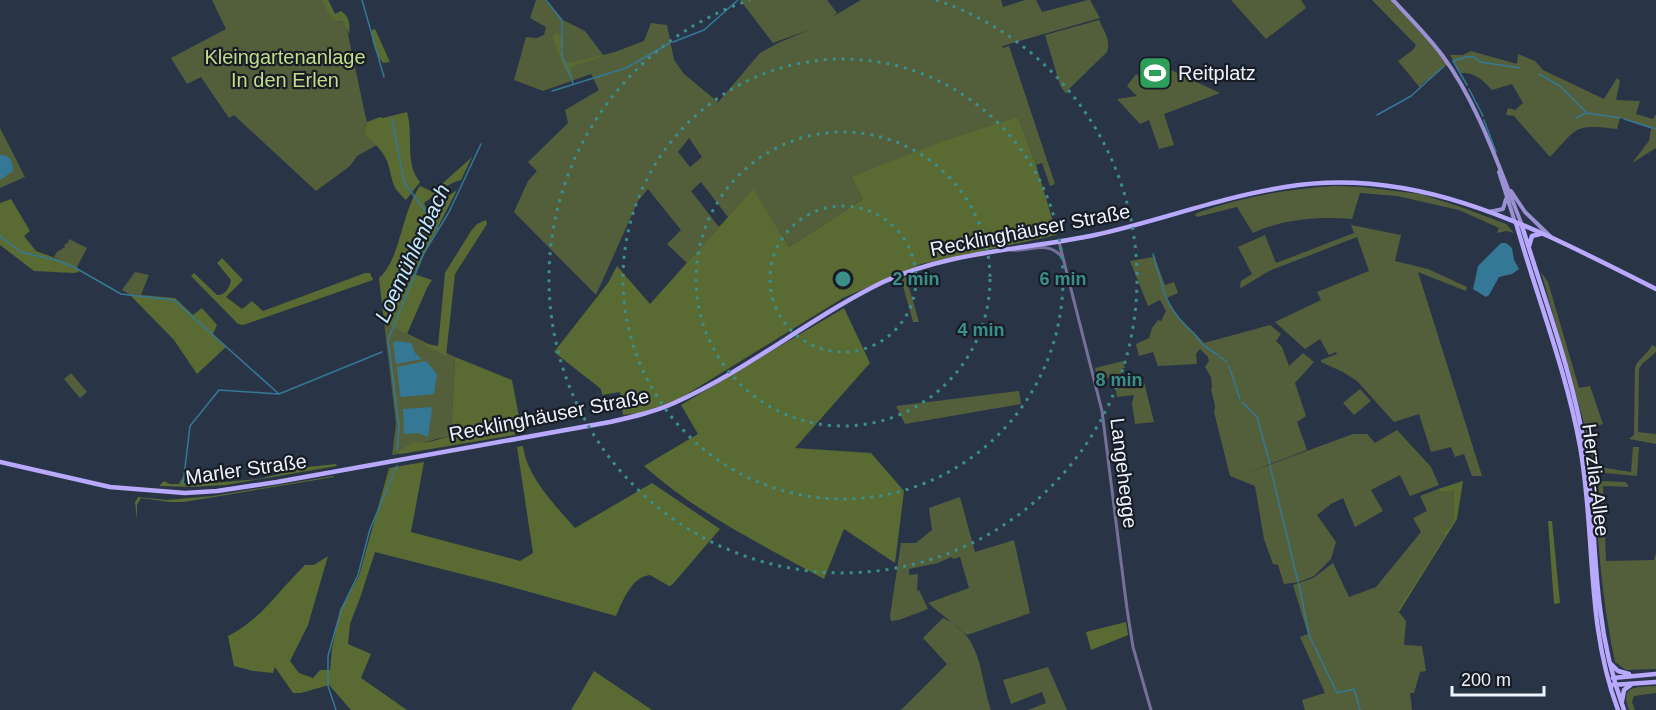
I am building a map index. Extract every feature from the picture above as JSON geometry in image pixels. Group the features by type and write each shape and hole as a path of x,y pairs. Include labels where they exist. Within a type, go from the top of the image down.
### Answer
{"main road":[{"path":"1393,0 1428,37 1459,82 1479,120 1516,223"},
{"path":"1497,166 1525,212 1551,237"},
{"name":"Recklinghäuser Straße","path":"389,461 610,422 658,409 690,395 845,303 887,281 934,263 1110,231 1259,191 1311,183 1359,182 1426,191 1551,237 1656,289"},
{"path":"1508,186 1522,226"},
{"path":"1488,212 1503,209 1506,198"},
{"name":"Herzlia-Allee","path":"1516,223 1576,428 1586,505 1594,605 1611,678"},
{"name":"Herzlia-Allee","path":"1522,226 1582,432 1589,477 1599,601 1618,710"},
{"path":"1529,248 1532,236 1543,234"},
{"name":"Marler Straße","path":"0,462 110,487 185,493 217,491 277,482 389,461"},
{"path":"1610,662 1622,673 1650,675"},
{"path":"1611,678 1656,674"},
{"path":"1612,685 1656,682"},
{"path":"1623,710 1624,690 1638,683"},
{"name":"Herzlia-Allee","path":"1612,685 1623,710"}],"street":[{"name":"Langehegge","path":"1059,241 1102,411 1133,647 1151,710"},
{"path":"1007,249 1014,251 1050,247 1064,260"}],"green space":[{"name":"Kleingartenanlage In den Erlen","path":"212,0 328,0 339,22 344,22 346,25 367,122 364,135 377,145 357,156 350,166 316,191 234,115 229,118 201,77 187,84 171,58 226,29"},
{"path":"322,0 328,0 335,14 341,11 346,16 349,34 344,22 333,18"},
{"path":"536,0 545,0 561,19 585,31 604,56 644,41 651,23 667,25 674,60 684,74 718,102 715,106 760,53 811,29 773,43 740,0 827,0 837,13 832,17 861,0 1001,0 1003,7 1025,0 1036,0 1042,12 1090,0 1100,18 1002,46 1003,48 1009,46 1055,184 1050,186 1042,163 1036,165 1018,117 851,177 863,199 789,247 753,190 728,217 701,182 691,191 719,227 687,263 667,244 681,230 648,189 638,201 596,295 514,212 528,181 537,171 528,162 568,123 565,110 599,90 591,74 543,91 514,80 526,37 537,38 544,35 546,27 530,18","holes":["689,138 702,157 690,167 678,152"]},
{"path":"1231,0 1301,0 1306,8 1266,39"},
{"path":"1372,0 1393,0 1428,37 1448,64 1421,85 1421,89 1398,61 1416,45"},
{"path":"1099,20 1108,40 1107,52 1066,94 1060,85 1045,35"},
{"path":"375,29 390,62 383,63 376,52 372,34 372,30"},
{"path":"557,32 564,42 560,50 564,56 563,59 568,63 616,52 571,67 574,80 564,68 552,36"},
{"path":"1471,51 1517,64 1518,54 1535,61 1543,70 1604,99 1617,78 1620,81 1616,100 1640,101 1636,114 1653,119 1656,114 1656,148 1632,163 1649,141 1651,128 1620,118 1617,129 1592,127 1578,130 1566,139 1550,157 1514,116 1506,115 1508,108 1515,110 1523,103 1512,84 1492,90 1478,77 1460,73 1450,55 1463,55"},
{"path":"1154,62 1220,93 1164,114 1174,145 1159,149 1149,120 1140,124 1117,99 1137,96 1127,86 1136,74 1153,85 1154,83 1147,78"},
{"path":"407,112 412,166 420,182 406,200 394,186 383,153 364,135 367,122"},
{"path":"1018,117 1036,165 1057,235 921,264 843,298 679,399 641,413 623,415 620,392 602,395 601,389 554,352 608,283 617,266 650,304 753,189 789,247 863,199 851,177 944,141"},
{"path":"0,128 25,177 0,188"},
{"path":"472,157 461,180 446,186 424,203 427,210 457,190 414,274 432,280 407,334 384,322 379,278 392,259 409,209 420,186 433,192"},
{"path":"1334,186 1420,194 1506,224 1514,233 1507,231 1497,233 1499,228 1459,210 1397,196 1360,193 1352,219 1301,220 1276,224 1253,233 1237,207 1197,217 1195,215 1230,202 1299,189"},
{"path":"11,199 30,231 24,236 36,251 72,264 79,272 34,271 0,245 0,203"},
{"path":"486,220 487,224 455,274 446,356 421,343 438,346 445,273 471,231 477,224"},
{"path":"1351,225 1401,235 1395,261 1428,269 1467,287 1466,291 1418,272 1482,476 1472,476 1464,454 1455,457 1451,447 1431,452 1419,414 1394,422 1357,381 1321,362 1337,354 1336,352 1329,355 1320,339 1305,349 1275,322 1321,300 1317,292 1369,271 1357,237 1269,271 1240,287 1241,281 1252,274 1238,247 1265,235 1276,263 1354,233"},
{"path":"69,239 87,248 77,267 54,257 65,247"},
{"path":"1153,253 1165,285 1174,282 1178,293 1166,298 1177,315 1204,343 1270,325 1281,334 1276,341 1282,347 1289,366 1303,353 1314,362 1295,383 1306,416 1297,422 1307,450 1244,474 1353,434 1367,434 1375,443 1397,430 1431,467 1439,485 1410,496 1400,475 1371,490 1383,511 1355,527 1343,498 1331,504 1317,515 1336,542 1331,559 1314,576 1299,582 1284,584 1278,565 1273,564 1264,539 1255,486 1230,476 1214,412 1211,377 1205,367 1209,361 1208,357 1200,349 1196,354 1197,364 1158,366 1153,352 1139,356 1136,344 1149,338 1152,328 1158,320 1161,321 1166,311 1160,300 1148,306 1130,261 1153,257"},
{"path":"222,258 243,280 226,297 242,309 252,301 263,311 365,273 370,273 373,280 243,325 238,324 191,276 194,273 217,295 225,293 231,280 217,263"},
{"path":"135,272 149,275 141,295 129,294 122,290"},
{"path":"1541,272 1548,282 1579,388 1590,386 1603,424 1591,428 1599,467 1631,472 1633,447 1639,447 1637,476 1595,472 1585,427"},
{"path":"906,277 919,322 913,322 901,279"},
{"path":"129,294 175,298 193,315 202,308 217,325 213,334 226,347 197,374 174,340"},
{"path":"844,308 870,363 795,448 871,453 904,491 895,563 844,529 824,579 754,541 685,499 644,466 698,434 681,405"},
{"path":"384,322 455,357 451,436 397,453 401,454 392,455 396,424"},
{"path":"1652,345 1656,347 1656,352 1639,369 1638,432 1656,434 1656,444 1629,439 1634,435 1635,367"},
{"path":"455,357 512,380 519,417 512,419 515,435 396,453 415,441 425,443 451,436"},
{"path":"1123,361 1125,368 1121,369 1122,376 1098,379 1095,368"},
{"path":"71,373 87,392 80,398 64,379"},
{"path":"1142,374 1154,422 1135,424 1132,404 1134,395 1117,397 1114,379"},
{"path":"1360,389 1371,401 1354,415 1343,403"},
{"path":"1019,391 1021,404 905,424 896,406"},
{"path":"523,446 536,480 575,528 652,483 720,529 672,585 669,586 650,575 638,580 628,591 616,616 375,552 350,624 348,644 371,654 361,678 407,710 351,710 329,685 293,693 275,667 273,673 234,666 228,636 260,613 305,565 314,565 328,556 308,625 290,661 299,673 313,678 320,670 330,670 340,610 359,576 389,468 424,462 411,532 520,561 533,553 517,447"},
{"path":"336,464 337,466 226,485 159,486 164,481 179,484 184,475 184,483 189,485 259,479 307,467"},
{"path":"333,476 184,502 141,498 137,505 137,520 135,502 138,497 167,500 213,496"},
{"path":"1463,481 1457,519 1399,612 1397,610 1445,535 1439,529 1444,532 1449,528 1453,518 1454,491 1440,492 1438,489"},
{"path":"1600,481 1626,482 1629,487 1603,486 1606,561 1654,560 1656,553 1656,669 1626,670 1615,662 1604,598 1598,534 1595,486"},
{"path":"1438,489 1441,492 1454,490 1453,518 1449,528 1444,532 1445,535 1397,610 1406,621 1404,645 1422,646 1426,671 1420,672 1414,693 1410,693 1412,710 1305,710 1302,700 1325,693 1300,637 1308,634 1293,585 1313,578 1333,563 1349,597 1376,587 1421,532 1413,518 1427,511 1420,496"},
{"path":"960,497 975,552 1014,540 1030,613 967,635 928,603 969,588 960,557 954,559 951,557 938,563 909,569 909,575 918,574 917,591 919,590 928,609 891,621 901,543 916,543 932,530 929,508"},
{"path":"1548,521 1552,521 1560,603 1554,604"},
{"path":"943,618 956,625 973,645 991,710 901,710 947,664 923,638"},
{"path":"1126,622 1128,635 1091,650 1086,632"},
{"path":"1048,667 1067,710 1028,710 1046,703 1042,692 1011,704 1003,680"},
{"path":"594,671 652,710 571,710"},
{"path":"1656,686 1656,693 1634,696 1632,702 1635,710 1629,710 1626,696 1628,692 1636,687"}],"water":[{"path":"0,155 10,159 13,171 0,180"},
{"path":"1501,243 1506,243 1512,248 1514,260 1519,269 1512,274 1499,277 1486,297 1473,289 1478,266"},
{"path":"395,341 411,343 415,353 422,359 396,364 393,343"},
{"path":"426,361 437,374 434,394 402,397 397,367"},
{"path":"431,407 428,437 418,433 404,434 403,409"}],"waterway":[{"path":"362,0 384,77"},
{"name":"Loemühlenbach","path":"546,0 562,20 562,56 573,83"},
{"path":"673,42 704,30 738,0"},
{"path":"552,91 626,68 670,43"},
{"path":"1467,85 1453,61 1474,57 1480,62 1520,68"},
{"path":"1377,115 1411,96 1443,67"},
{"path":"1539,74 1560,86 1587,113 1620,118"},
{"path":"1469,89 1483,116"},
{"path":"1576,118 1586,113"},
{"path":"392,119 404,182 438,229"},
{"path":"1624,119 1652,128"},
{"path":"1484,120 1496,152"},
{"name":"Loemühlenbach","path":"397,450 399,427 388,340 424,253 449,212 481,144"},
{"path":"0,236 21,252 74,267 121,294 174,300 279,394 382,352"},
{"path":"1153,254 1162,287 1170,304 1191,331"},
{"path":"1193,332 1204,346 1218,355"},
{"path":"1220,357 1227,362"},
{"path":"1229,366 1240,399"},
{"path":"183,484 190,426 219,390 278,394"},
{"path":"1242,402 1257,417 1270,464"},
{"name":"Loemühlenbach","path":"336,710 328,686 328,656 341,610 358,575 370,529 397,466"},
{"path":"1270,466 1298,582"},
{"path":"1299,584 1309,635 1337,693 1354,689 1360,710"}],"place":[{"name":"Reitplatz","path":"1155,73"}]}
